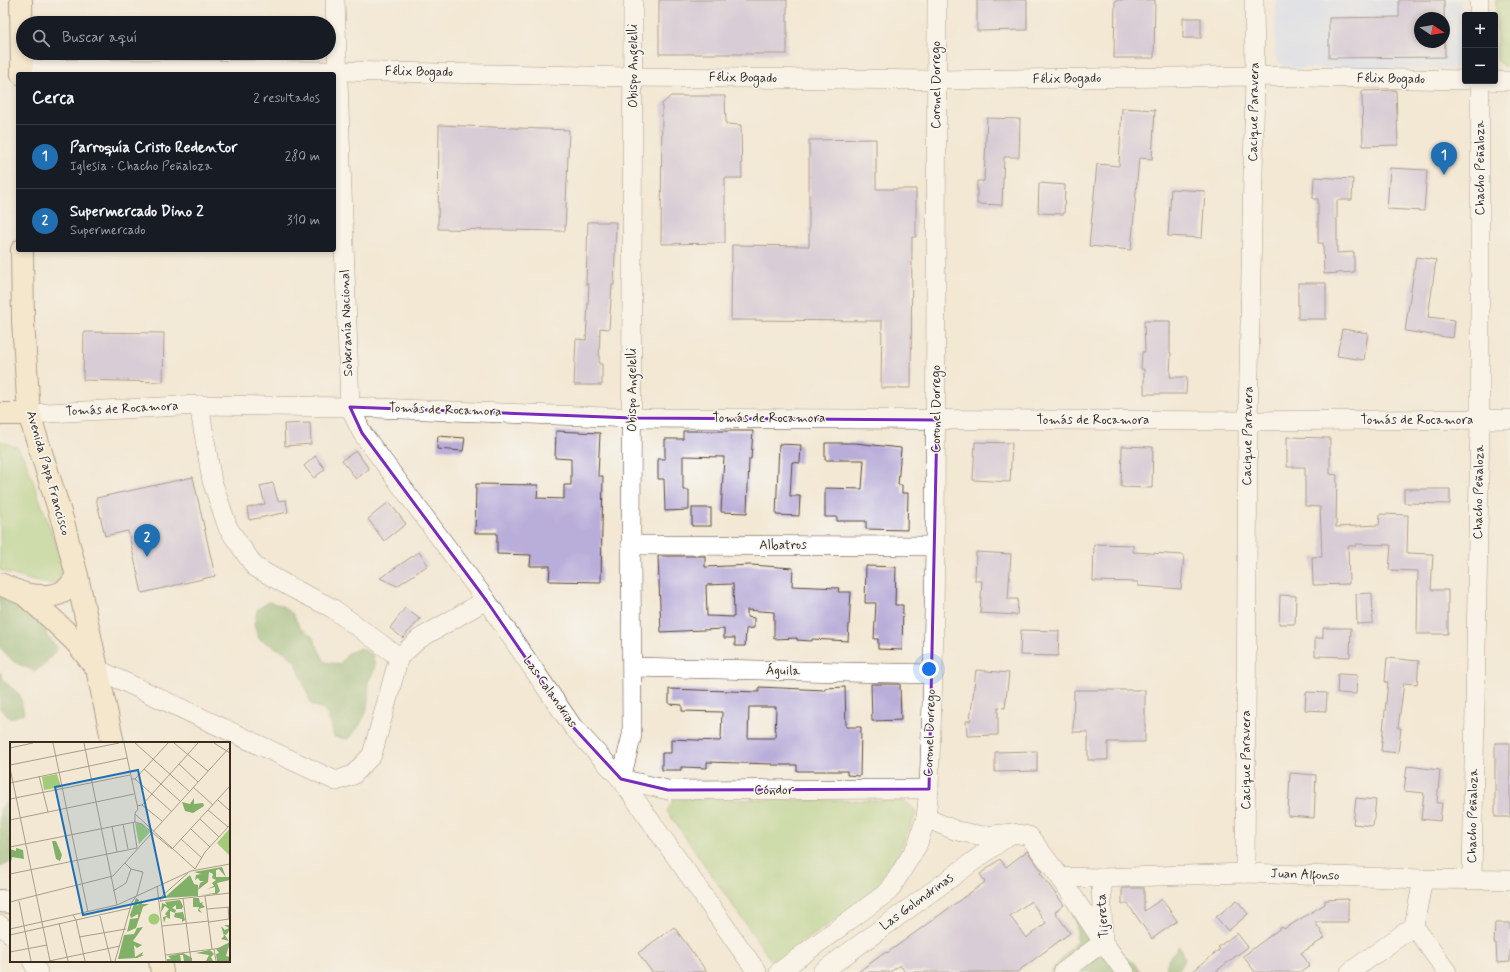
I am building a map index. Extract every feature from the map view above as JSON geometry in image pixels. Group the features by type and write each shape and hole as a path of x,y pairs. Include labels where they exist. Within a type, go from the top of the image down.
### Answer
{"main road":[{"path":"21,0 21,16"},
{"path":"22,60 22,72"},
{"name":"Avenida Papa Francisco","path":"22,252 23,321 29,414 63,522 77,576 113,742"},
{"path":"0,414 29,414"},
{"path":"24,594 41,597 56,595 68,589 77,576"},
{"name":"Avenida Papa Francisco","path":"0,584 24,594 76,642 97,669"},
{"path":"160,962 162,972"}],"street":[{"name":"Soberanía Nacional","path":"335,0 336,16"},
{"name":"Obispo Angelelli","path":"621,779 632,735 633,667 631,545 633,0"},
{"name":"Coronel Dorrego","path":"926,818 933,674 935,546 937,0"},
{"name":"Cacique Paravera","path":"1245,873 1248,421 1255,76 1254,0"},
{"path":"1479,0 1479,12"},
{"name":"Soberanía Nacional","path":"336,24 350,406"},
{"name":"Félix Bogado","path":"22,72 338,71 632,77 936,80 1255,76 1462,80"},
{"path":"1498,81 1510,81"},
{"name":"Chacho Peñaloza","path":"1472,879 1480,419 1480,84"},
{"path":"199,405 212,481 228,528 255,567 332,608 399,658"},
{"name":"Tomás de Rocamora","path":"29,414 199,405 350,406 632,418 1248,421 1510,419"},
{"name":"Las Calandrias","path":"350,406 362,433 486,600 573,727 621,779 757,972"},
{"name":"Albatros","path":"631,545 935,546"},
{"path":"97,669 336,781 353,775 372,755 399,658 419,639 486,600"},
{"name":"Águila","path":"633,667 933,674"},
{"name":"Cóndor","path":"621,779 668,790 928,789"},
{"path":"926,818 957,831 983,836 1013,833 1029,836 1060,877 1103,942 1063,972"},
{"name":"Las Golondrinas","path":"779,972 889,891 917,846 926,818"},
{"name":"Las Golondrinas","path":"822,972 1013,833"},
{"name":"Juan Alfonso","path":"1060,877 1100,878 1245,873 1423,879 1510,880"},
{"name":"Tijereta","path":"1100,878 1103,942 1125,972"},
{"path":"1350,972 1414,926 1423,879"},
{"path":"0,901 10,902"},
{"path":"0,925 10,933"},
{"path":"1414,926 1447,972"},
{"path":"33,962 38,972"}],"highlighted area":[{"path":"350,407 632,418 937,420 929,789 668,790 621,779 573,727 486,600 362,433"}],"shaded area":[{"path":"1276,0 1461,0 1461,62 1453,69 1284,68 1275,56"}],"green space":[{"path":"1496,0 1510,0 1510,66 1503,66 1498,62 1498,12 1496,12"},
{"path":"0,441 18,448 26,462 62,561 63,578 58,584 21,578 0,570"},
{"path":"0,593 16,607 35,614 43,622 47,636 58,648 43,666 34,671 14,662 0,648"},
{"path":"268,602 281,605 293,614 300,628 312,636 325,662 340,664 348,653 361,648 373,655 375,669 368,682 369,697 366,713 358,728 348,739 334,737 331,724 324,710 311,704 296,663 286,653 259,639 254,625 257,610"},
{"path":"0,671 4,681 20,695 24,713 10,719 0,709"},
{"path":"10,798 10,862 1,867 0,865 0,809"},
{"path":"674,799 905,801 917,812 883,887 773,963 667,811"},
{"path":"1071,913 1081,918 1120,954 1133,962 1141,972 1050,972 1077,941 1077,928"},
{"path":"1179,946 1185,959 1177,972 1165,972 1169,958"}],"building":[{"path":"659,0 787,0 787,54 659,54"},
{"path":"977,0 1027,0 1027,30 977,31"},
{"path":"1115,0 1155,0 1154,58 1114,58"},
{"path":"1399,0 1444,0 1444,12 1414,12 1414,48 1445,48 1445,57 1329,58 1329,18 1399,17"},
{"path":"1183,18 1201,18 1201,38 1183,38"},
{"path":"1396,90 1398,145 1363,146 1362,91"},
{"path":"671,96 725,96 726,124 741,125 742,178 725,178 725,243 661,244 662,104"},
{"path":"1122,108 1155,110 1152,159 1139,158 1131,250 1089,246 1097,164 1119,166"},
{"path":"987,118 1020,119 1019,157 1004,157 1002,205 977,204 977,181 984,181"},
{"path":"439,125 569,130 565,231 438,229"},
{"path":"876,139 876,189 916,189 916,237 912,237 911,388 881,388 882,321 731,320 732,245 809,246 809,140"},
{"path":"1390,168 1427,170 1424,211 1387,209"},
{"path":"1314,177 1353,179 1352,200 1337,200 1337,253 1354,252 1354,272 1324,274 1323,243 1318,243 1318,199 1313,199"},
{"path":"1039,183 1065,185 1064,214 1038,213"},
{"path":"1171,189 1205,191 1202,238 1168,236"},
{"path":"588,222 616,222 614,285 612,285 609,329 600,328 599,364 602,364 602,385 574,385 576,339 586,340 589,284 586,284"},
{"path":"1416,257 1436,260 1428,317 1455,320 1453,338 1405,331"},
{"path":"1298,283 1326,283 1326,319 1298,319"},
{"path":"1144,321 1170,321 1170,377 1187,377 1186,394 1144,394 1144,369 1141,369 1142,352 1145,352"},
{"path":"1342,329 1368,333 1364,360 1337,356"},
{"path":"84,332 164,333 163,382 83,380"},
{"path":"310,423 311,444 285,446 284,424"},
{"path":"556,431 600,433 598,476 603,476 601,582 549,581 550,566 530,566 531,555 497,554 497,533 475,533 476,484 538,485 537,498 564,499 564,485 571,485 571,459 555,458"},
{"path":"683,431 753,431 751,459 749,459 747,513 721,512 724,457 683,456 683,490 689,490 689,510 665,511 664,479 658,479 658,459 665,459 665,439 683,439"},
{"path":"438,436 465,438 463,451 437,449"},
{"path":"1287,437 1330,438 1330,474 1337,475 1336,527 1379,525 1380,514 1408,515 1407,553 1433,554 1431,590 1448,590 1448,634 1417,634 1418,571 1389,570 1391,545 1356,544 1356,546 1348,546 1349,584 1313,585 1312,557 1322,557 1320,507 1305,506 1305,467 1287,467"},
{"path":"975,442 1012,443 1010,482 973,480"},
{"path":"825,443 855,443 901,448 898,485 902,485 902,493 908,493 907,530 866,529 866,521 837,521 837,517 825,517 825,488 862,489 864,460 825,460"},
{"path":"779,444 801,445 800,463 792,462 790,496 800,496 799,516 776,515"},
{"path":"1122,446 1153,447 1152,488 1121,487"},
{"path":"356,451 369,469 356,479 342,460"},
{"path":"315,456 325,469 314,478 304,466"},
{"path":"193,477 215,576 142,593 128,531 105,536 96,498"},
{"path":"273,483 278,501 286,500 288,512 249,520 247,508 265,504 260,486"},
{"path":"1404,489 1450,489 1450,504 1404,503"},
{"path":"389,502 406,524 384,541 368,519"},
{"path":"692,508 711,508 711,526 692,526"},
{"path":"1094,544 1133,545 1133,552 1184,555 1181,589 1138,586 1138,582 1093,581"},
{"path":"419,552 428,565 397,586 380,578"},
{"path":"976,552 1011,554 1008,599 1018,599 1017,615 980,613 982,581 975,581"},
{"path":"658,556 705,556 705,567 751,565 793,568 792,586 839,588 838,592 851,592 848,641 812,639 812,641 797,640 797,638 774,639 774,612 747,610 747,617 754,618 754,628 746,629 745,646 735,646 735,638 724,638 724,629 661,632","holes":["733,584 734,617 707,616 706,585"]},
{"path":"866,566 896,567 895,605 903,605 902,650 878,649 878,639 874,639 876,603 865,603"},
{"path":"1372,593 1373,623 1357,624 1356,594"},
{"path":"1280,595 1296,596 1295,624 1279,624"},
{"path":"405,608 420,619 403,638 390,628"},
{"path":"1323,628 1351,628 1350,657 1315,656 1315,638 1323,638"},
{"path":"1021,630 1059,631 1058,656 1020,655"},
{"path":"1387,658 1419,661 1417,684 1404,683 1398,728 1401,728 1398,753 1381,751 1388,682 1385,682"},
{"path":"976,670 1009,673 1005,708 998,707 998,735 967,736 966,721 970,721"},
{"path":"1338,674 1357,675 1356,694 1337,693"},
{"path":"871,684 900,684 901,720 872,721"},
{"path":"759,687 825,690 825,688 845,687 846,727 861,727 860,776 847,775 847,771 797,771 797,765 707,762 707,768 681,767 681,770 662,770 662,753 671,753 671,739 720,741 721,738 722,712 682,711 682,705 669,704 669,689 759,692","holes":["749,707 776,707 775,738 748,738"]},
{"path":"1074,690 1145,690 1145,742 1108,742 1108,760 1088,760 1088,732 1073,732"},
{"path":"1306,692 1327,693 1326,711 1305,710"},
{"path":"1495,743 1510,743 1510,817 1495,817"},
{"path":"1037,751 1037,771 995,772 995,752"},
{"path":"1407,766 1440,770 1437,803 1442,803 1440,821 1421,819 1424,793 1404,791"},
{"path":"1290,773 1316,775 1314,818 1288,816"},
{"path":"1356,798 1376,800 1373,826 1353,824"},
{"path":"1027,851 1042,871 1040,873 1064,905 1055,912 1070,933 1017,972 905,972 900,965 890,972 858,972 886,952 887,953 985,882 980,874 1000,859 1006,867","holes":["1031,901 1046,923 1026,938 1010,916"]},
{"path":"1122,888 1144,888 1144,911 1162,899 1177,921 1152,939 1128,904 1122,904"},
{"path":"1348,899 1348,922 1315,922 1325,938 1301,953 1310,966 1301,972 1255,972 1243,956 1282,927 1284,929 1325,904 1325,900"},
{"path":"1237,900 1248,914 1228,931 1216,917"},
{"path":"1495,923 1510,923 1510,962 1497,963 1496,943 1494,943"},
{"path":"674,927 707,972 652,972 638,953"},
{"path":"1237,933 1248,947 1215,972 1192,972 1220,949 1218,947"}],"place":[{"name":"Parroquía Cristo Redentor","path":"1444,175"},
{"name":"Supermercado Dino 2","path":"147,557"}]}
